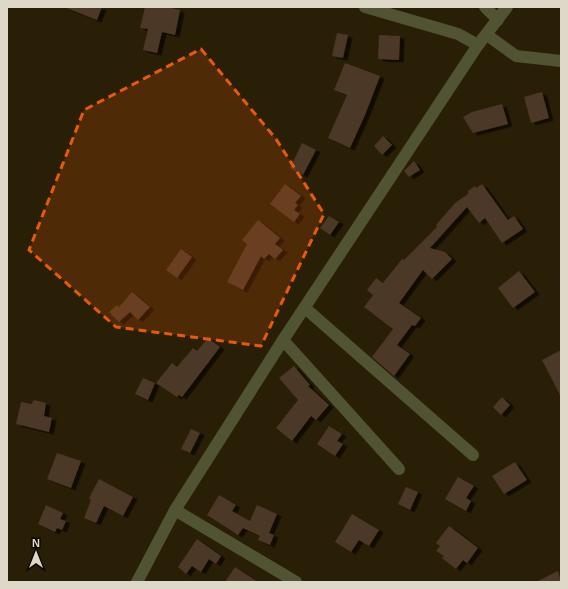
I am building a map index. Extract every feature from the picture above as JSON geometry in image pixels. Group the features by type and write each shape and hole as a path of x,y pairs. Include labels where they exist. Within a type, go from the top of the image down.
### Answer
{"street":[{"path":"365,7 458,34 478,45"},
{"path":"485,7 498,20"},
{"path":"137,582 175,510 304,308 478,45 507,7"},
{"path":"487,35 516,56 561,62"},
{"path":"304,308 473,455"},
{"path":"284,340 399,469"},
{"path":"175,510 296,582"}],"highlighted area":[{"path":"201,49 276,139 324,214 261,346 116,327 29,250 84,110"}],"building":[{"path":"64,7 102,7 97,20"},
{"path":"145,7 167,7 180,10 175,35 162,32 157,53 143,50 148,29 140,28"},
{"path":"337,33 348,35 343,58 332,56"},
{"path":"379,35 400,36 399,60 378,59"},
{"path":"345,63 380,76 350,148 328,138 347,95 334,90"},
{"path":"542,92 549,118 531,123 524,97"},
{"path":"502,104 508,124 473,133 463,117 472,112"},
{"path":"383,136 392,145 382,155 374,146"},
{"path":"302,143 316,150 303,175 290,168"},
{"path":"414,161 420,170 409,177 404,171"},
{"path":"285,184 301,196 295,203 298,205 294,210 300,214 294,222 270,204"},
{"path":"482,184 508,220 514,216 523,229 502,243 485,218 479,223 467,207 430,248 445,252 452,259 432,279 423,270 399,303 421,318 415,326 412,325 397,345 410,354 394,376 372,357 393,329 364,307 373,295 367,290 376,278 383,283 402,259 404,260 437,227 436,225 455,203 468,194 468,191 475,186 476,188"},
{"path":"329,216 339,222 330,235 320,228"},
{"path":"258,220 280,238 275,244 283,250 275,259 269,254 264,259 261,256 243,290 227,282 247,244 242,240"},
{"path":"181,249 192,257 177,278 166,270"},
{"path":"519,271 535,292 513,308 498,288"},
{"path":"132,292 150,307 138,320 130,312 119,322 109,312 117,305 119,307"},
{"path":"208,338 220,347 182,397 179,395 177,397 156,383 172,363 177,367 193,348 197,351"},
{"path":"561,350 561,397 542,360"},
{"path":"294,366 310,385 308,386 329,405 316,420 311,416 292,441 276,428 298,400 279,378"},
{"path":"143,378 155,383 148,400 135,394"},
{"path":"502,397 510,405 501,415 493,407"},
{"path":"34,400 46,403 44,416 52,418 49,432 16,424 21,402 31,404"},
{"path":"329,426 342,434 337,441 343,444 335,456 317,444"},
{"path":"191,429 200,433 190,453 181,449"},
{"path":"57,453 81,461 71,488 47,479"},
{"path":"515,462 527,480 504,494 492,476"},
{"path":"458,477 474,486 466,498 471,501 466,511 445,499"},
{"path":"99,479 133,497 123,516 104,506 96,523 84,518 91,500 89,498"},
{"path":"406,487 418,492 410,510 398,504"},
{"path":"219,495 236,505 232,511 250,521 257,505 277,514 269,533 274,535 270,545 258,540 260,536 243,528 238,535 207,515"},
{"path":"46,505 63,513 60,519 66,521 62,530 57,528 55,532 38,524"},
{"path":"352,514 379,530 369,546 359,540 351,552 335,542"},
{"path":"449,526 478,548 467,563 463,560 456,569 442,558 444,556 436,551 440,546 436,543"},
{"path":"197,539 221,556 216,564 209,559 201,572 192,566 186,574 178,567"},
{"path":"235,567 258,582 225,582"},
{"path":"558,571 561,582 536,582"}]}
